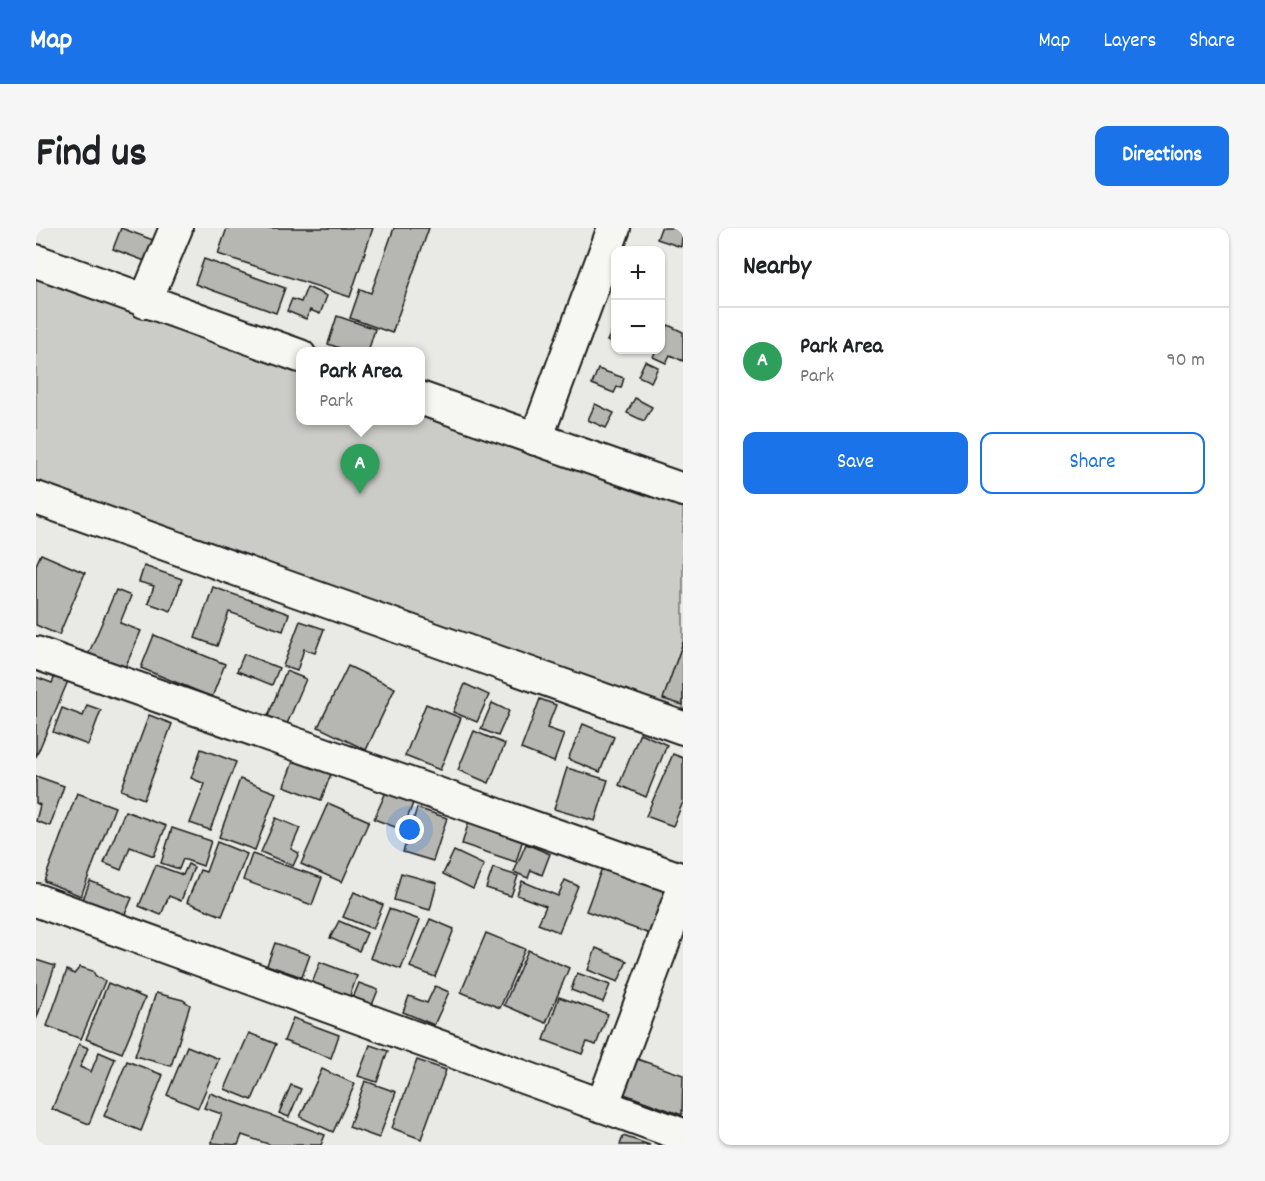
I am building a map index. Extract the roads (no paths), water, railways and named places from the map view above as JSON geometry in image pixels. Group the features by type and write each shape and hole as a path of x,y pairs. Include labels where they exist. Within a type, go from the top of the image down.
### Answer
{"street":[{"path":"145,302 176,228"},
{"path":"536,439 614,228"},
{"path":"36,261 296,355"},
{"path":"425,400 683,490"},
{"path":"36,498 683,728"},
{"path":"36,652 683,880"},
{"path":"602,1106 683,890"},
{"path":"36,900 683,1135"}],"place":[{"name":"Park Area","path":"360,494"}]}
